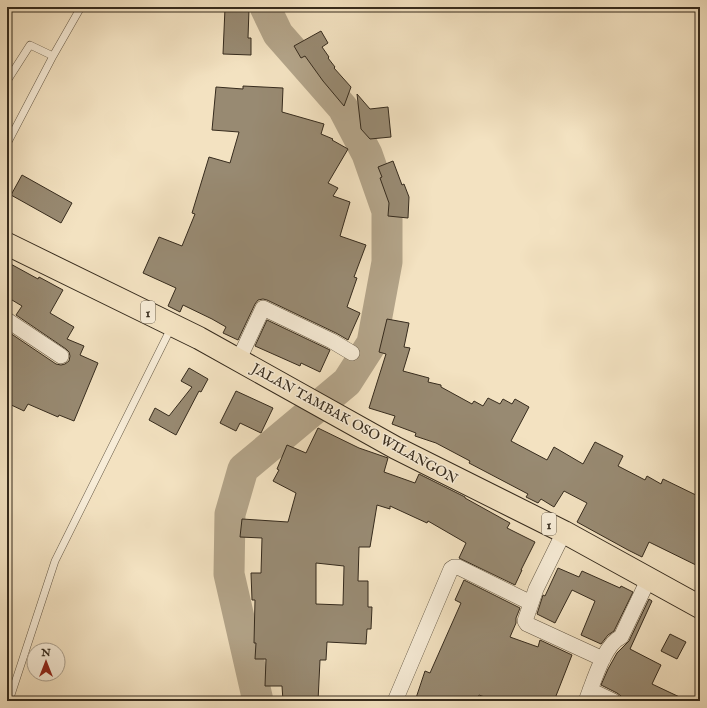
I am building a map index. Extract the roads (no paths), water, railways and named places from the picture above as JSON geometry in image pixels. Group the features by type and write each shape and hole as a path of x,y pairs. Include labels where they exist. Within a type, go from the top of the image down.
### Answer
{"highway":[{"name":"JALAN TAMBAK OSO WILANGON","path":"7,244 172,324 239,359 396,448 564,532 700,607"}],"street":[{"path":"239,359 263,308 332,341 344,350 352,353"},
{"path":"7,320 61,356"},
{"path":"564,532 530,603 525,621 527,624 603,658"},
{"path":"396,701 451,569 458,567 530,603"},
{"path":"613,701 588,696 603,658 615,639 621,637 649,578"}],"lane":[{"path":"7,144 53,56 81,7"},
{"path":"7,81 30,45 53,56"},
{"path":"9,701 55,560 172,324"}],"waterway":[{"path":"258,701 229,574 230,514 243,469 347,382 372,343 387,262 387,211 367,154 343,108 278,34 265,7"}]}
